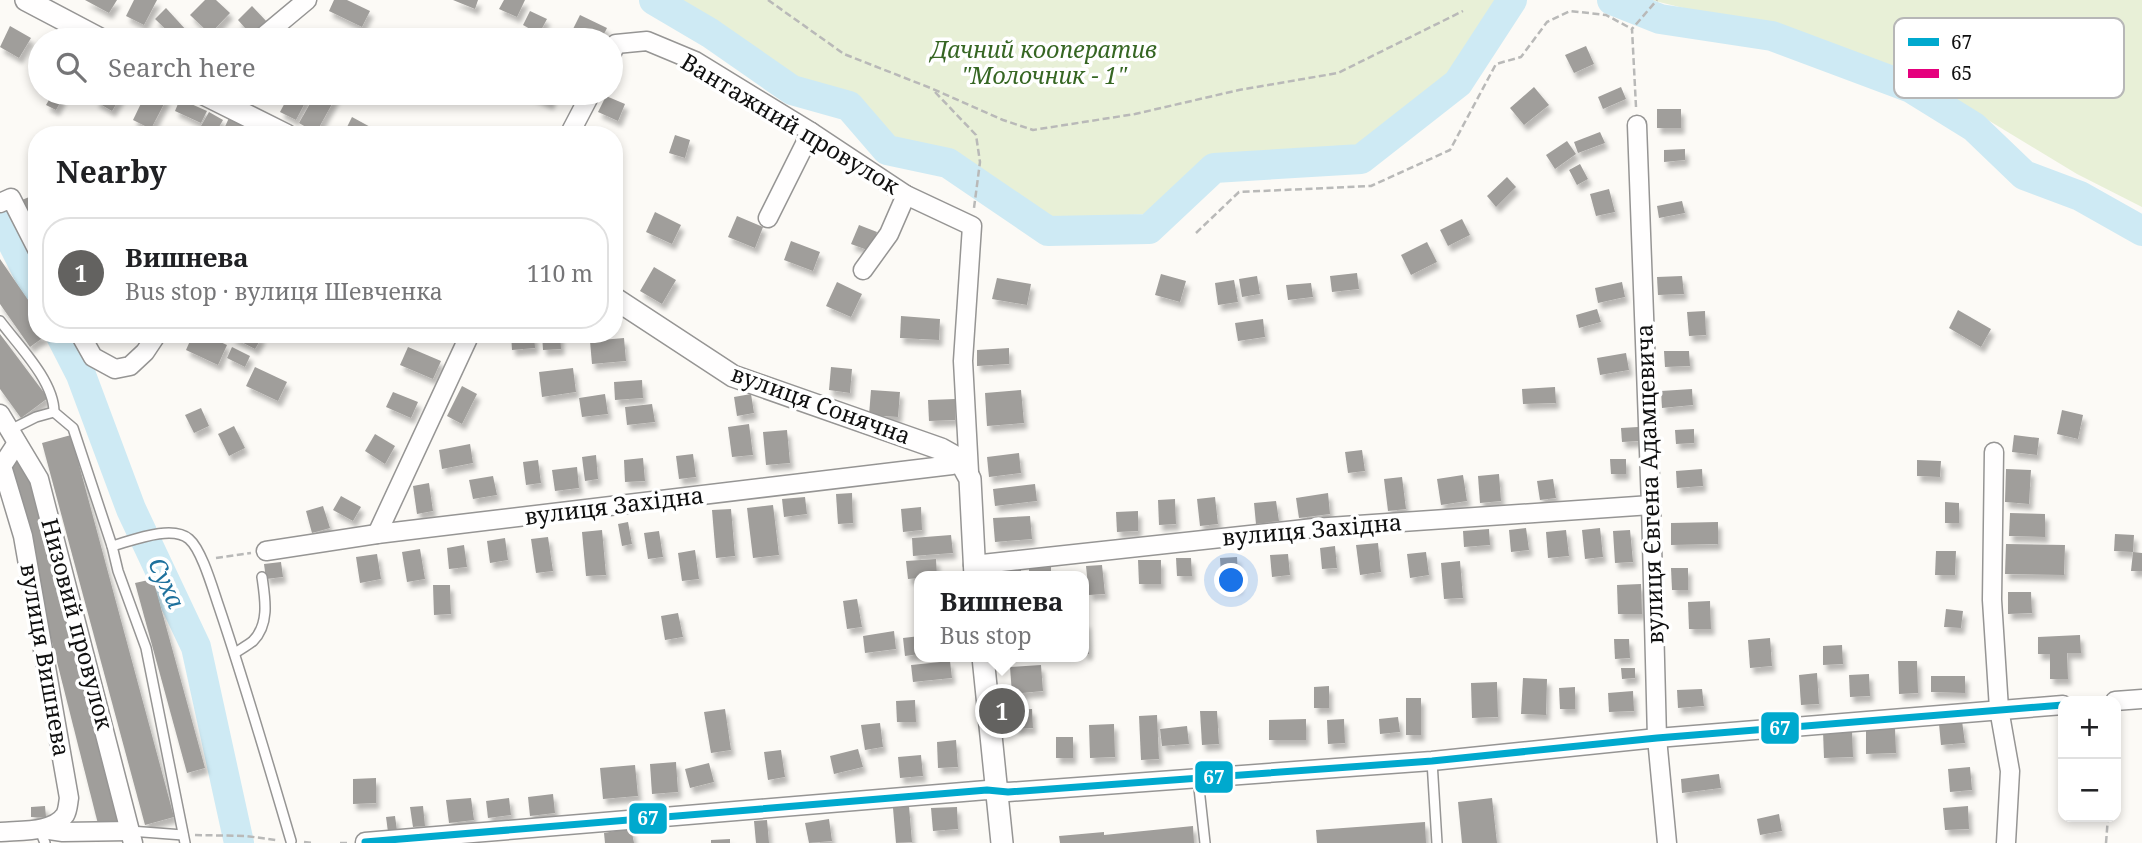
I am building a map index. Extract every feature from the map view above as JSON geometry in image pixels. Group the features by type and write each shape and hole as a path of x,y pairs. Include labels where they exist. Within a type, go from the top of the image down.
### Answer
{"street":[{"path":"26,0 80,28"},
{"path":"273,28 307,0"},
{"name":"Вантажний провулок","path":"623,43 647,41 695,61 811,132 906,195 972,226 963,361 970,489"},
{"path":"223,105 257,126"},
{"path":"574,126 585,105"},
{"name":"вулиця Євгена Адамцевича","path":"1637,125 1657,738 1667,843"},
{"path":"768,218 811,132"},
{"path":"863,270 889,234 906,195"},
{"path":"1,203 11,198 28,233"},
{"name":"вулиця Сонячна","path":"623,304 733,376 941,449 959,459"},
{"path":"85,343 93,357 115,369 131,366 151,343"},
{"path":"377,534 466,343"},
{"name":"Низовий провулок","path":"0,414 39,479 132,837"},
{"name":"вулиця Вишнева","path":"0,832 42,836 66,814 69,798 23,536 2,466 13,437"},
{"path":"1994,452 1992,600 1999,709 2010,771 2007,843"},
{"path":"959,459 970,489 974,570"},
{"name":"вулиця Західна","path":"266,551 377,534 952,465 959,459"},
{"name":"вулиця Західна","path":"974,570 1314,528 1651,505"},
{"path":"985,662 1002,843"},
{"path":"2121,701 2142,699"},
{"path":"365,842 987,790 1008,792 1432,761 1657,738 2058,705"},
{"path":"42,836 62,832 132,837"}],"lane":[{"path":"0,321 42,377 54,399 54,412 73,428 118,571 146,648 184,839 132,837"},
{"path":"13,437 36,417 54,412"},
{"path":"112,547 150,535 176,533 190,539 202,561 235,653 291,841"},
{"path":"235,653 254,640 264,621 266,601 262,577"},
{"path":"1432,761 1437,843"},
{"path":"1198,779 1205,843"}],"path":[{"path":"768,0 844,54 1033,130 1135,114 1239,90 1338,73 1463,11"},
{"path":"1637,125 1632,29 1654,1"},
{"path":"1196,233 1239,192 1371,186 1450,150 1496,64 1521,57 1547,22 1570,11 1606,15 1632,29"},
{"path":"933,89 976,135 979,162 975,192"},
{"path":"202,561 266,551"},
{"path":"2106,843 2108,822"},
{"path":"184,839 246,836"}],"green space":[{"name":"Дачний кооператив \"Молочник - 1\"","path":"669,0 1501,0 1455,69 1369,144 1206,160 1148,214 1052,219 956,154 890,139 856,96 794,79 745,40"},
{"path":"1651,0 2142,0 2142,207 2077,174 1952,98 2124,98 2124,18 1894,18 1894,69 1785,33"}],"building":[{"path":"85,0 117,0 109,13"},
{"path":"134,0 157,0 144,25 126,16"},
{"path":"205,0 216,0 230,13 216,28 204,28 190,15"},
{"path":"334,0 347,0 370,11 362,27 329,11"},
{"path":"453,0 478,0 475,9"},
{"path":"504,0 525,0 517,17 499,9"},
{"path":"252,6 268,23 263,28 245,28 238,20"},
{"path":"166,8 184,28 164,28 155,19"},
{"path":"530,11 547,19 542,28 528,28 523,25"},
{"path":"580,15 607,28 574,28"},
{"path":"10,26 28,36 28,43 19,58 0,47"},
{"path":"1586,46 1594,64 1574,73 1565,55"},
{"path":"1534,87 1549,105 1524,125 1510,108"},
{"path":"1621,87 1626,99 1603,109 1598,97"},
{"path":"625,104 618,121 598,112 602,105"},
{"path":"46,105 59,105 56,110"},
{"path":"102,105 116,105 112,111"},
{"path":"140,105 163,105 153,126 145,126 133,120"},
{"path":"178,105 194,105 207,111 201,123 175,111"},
{"path":"284,105 304,105 296,120 280,112"},
{"path":"309,105 331,105 320,126 304,126 299,123"},
{"path":"1657,109 1681,109 1681,128 1657,128"},
{"path":"209,112 223,120 220,126 201,126"},
{"path":"352,117 368,126 348,126"},
{"path":"229,118 244,126 225,126"},
{"path":"1600,132 1605,143 1578,153 1574,142"},
{"path":"675,135 690,140 685,158 669,153"},
{"path":"1567,141 1576,154 1555,169 1546,155"},
{"path":"1685,149 1685,160 1664,162 1664,150"},
{"path":"1580,164 1588,179 1577,185 1569,170"},
{"path":"1507,177 1516,187 1496,207 1487,196"},
{"path":"1609,189 1615,212 1596,216 1590,194"},
{"path":"28,197 28,215 24,217 17,202"},
{"path":"1682,201 1685,213 1659,218 1657,206"},
{"path":"655,212 681,225 672,244 646,232"},
{"path":"737,216 763,227 755,248 728,237"},
{"path":"1462,219 1470,235 1448,246 1440,230"},
{"path":"859,225 877,232 870,251 851,244"},
{"path":"791,241 820,252 813,271 784,260"},
{"path":"1427,242 1437,262 1411,275 1401,255"},
{"path":"0,259 28,300 28,343 36,343 30,347 0,304"},
{"path":"654,267 676,280 662,304 640,291"},
{"path":"1357,273 1359,289 1332,292 1330,276"},
{"path":"1161,274 1186,281 1180,302 1155,295"},
{"path":"1257,276 1260,294 1242,297 1239,279"},
{"path":"1682,276 1684,294 1658,295 1657,277"},
{"path":"997,278 1031,284 1027,305 992,299"},
{"path":"1234,280 1238,302 1218,305 1215,283"},
{"path":"837,282 862,294 851,317 826,306"},
{"path":"1622,282 1625,297 1598,303 1595,288"},
{"path":"1311,283 1313,297 1288,300 1286,285"},
{"path":"1597,309 1601,322 1579,328 1576,315"},
{"path":"1958,310 1991,329 1981,347 1949,328"},
{"path":"1705,311 1706,335 1689,336 1687,312"},
{"path":"901,316 940,319 939,340 900,338"},
{"path":"1263,319 1265,337 1238,341 1235,323"},
{"path":"0,334 48,398 21,418 0,389"},
{"path":"623,338 626,361 592,364 590,343 623,343"},
{"path":"189,343 227,345 218,365 186,350"},
{"path":"244,343 258,343 255,349"},
{"path":"512,343 535,343 535,348 512,350"},
{"path":"543,343 561,343 561,349 543,350"},
{"path":"232,347 250,356 245,367 227,358"},
{"path":"408,347 441,361 433,379 400,365"},
{"path":"1009,348 1009,364 977,366 977,350"},
{"path":"1664,351 1689,351 1690,366 1665,367"},
{"path":"1626,353 1629,370 1600,375 1597,358"},
{"path":"255,367 287,382 278,401 246,386"},
{"path":"831,367 852,369 850,393 829,390"},
{"path":"573,368 576,392 542,397 539,372"},
{"path":"642,380 643,398 615,400 614,382"},
{"path":"462,386 477,394 462,424 447,416"},
{"path":"1555,387 1556,403 1523,404 1522,389"},
{"path":"1692,389 1693,405 1662,408 1661,391"},
{"path":"871,390 900,392 898,417 869,415"},
{"path":"1021,390 1024,423 987,426 985,393"},
{"path":"393,392 418,402 411,418 386,407"},
{"path":"605,394 608,414 582,417 579,398"},
{"path":"751,394 754,413 737,416 734,397"},
{"path":"955,399 955,420 929,421 928,400"},
{"path":"652,404 655,422 627,425 625,407"},
{"path":"201,408 209,426 194,433 185,415"},
{"path":"2062,410 2083,415 2078,439 2057,434"},
{"path":"749,424 753,455 732,457 728,427"},
{"path":"234,426 245,448 229,456 218,434"},
{"path":"1638,427 1639,441 1622,442 1621,428"},
{"path":"1694,429 1694,443 1676,444 1675,430"},
{"path":"787,430 790,463 766,465 763,432"},
{"path":"375,434 395,446 385,464 365,451"},
{"path":"71,435 174,817 145,825 42,443"},
{"path":"2014,435 2039,438 2037,455 2012,452"},
{"path":"470,444 473,463 442,469 439,450"},
{"path":"1362,450 1365,471 1348,473 1345,452"},
{"path":"1019,453 1021,473 989,477 987,457"},
{"path":"16,454 33,483 120,821 98,824 9,472"},
{"path":"693,454 696,477 679,479 676,456"},
{"path":"596,455 598,479 585,481 582,457"},
{"path":"643,458 645,481 625,482 624,460"},
{"path":"1610,459 1626,459 1626,474 1611,474"},
{"path":"538,460 541,483 526,485 523,462"},
{"path":"1917,460 1941,461 1940,477 1917,476"},
{"path":"577,467 579,488 555,491 552,470"},
{"path":"1702,469 1703,486 1677,488 1676,471"},
{"path":"2006,469 2031,470 2029,504 2005,502"},
{"path":"1499,474 1501,501 1480,503 1478,476"},
{"path":"1463,475 1467,501 1441,505 1437,479"},
{"path":"493,476 497,495 473,499 469,480"},
{"path":"1402,477 1406,509 1388,511 1384,479"},
{"path":"1553,479 1556,498 1540,500 1537,481"},
{"path":"429,483 433,511 417,514 413,486"},
{"path":"1035,484 1037,501 995,506 993,489"},
{"path":"852,493 853,523 838,524 836,494"},
{"path":"1328,493 1330,514 1299,518 1296,498"},
{"path":"341,496 361,507 353,521 333,510"},
{"path":"805,497 807,514 784,517 782,499"},
{"path":"1215,497 1218,524 1200,526 1197,499"},
{"path":"1175,499 1176,524 1159,525 1158,500"},
{"path":"1276,501 1279,521 1256,524 1254,503"},
{"path":"1945,502 1959,503 1959,523 1945,523"},
{"path":"773,505 779,555 753,558 747,508"},
{"path":"323,506 330,528 312,533 306,511"},
{"path":"921,507 922,530 903,532 901,509"},
{"path":"731,509 735,556 716,558 712,510"},
{"path":"1138,511 1138,531 1117,532 1116,512"},
{"path":"2010,513 2045,514 2045,537 2009,536"},
{"path":"1030,516 1032,539 995,542 993,518"},
{"path":"628,522 632,544 622,546 618,524"},
{"path":"1718,522 1718,544 1671,545 1671,523"},
{"path":"1526,528 1529,550 1511,552 1509,530"},
{"path":"1600,528 1603,557 1585,559 1582,530"},
{"path":"1489,529 1490,545 1464,547 1463,531"},
{"path":"602,530 606,575 586,576 582,532"},
{"path":"1566,530 1569,556 1548,558 1546,532"},
{"path":"1630,530 1633,562 1615,563 1613,531"},
{"path":"659,531 663,557 648,559 644,533"},
{"path":"2115,534 2134,535 2133,552 2114,551"},
{"path":"951,535 953,553 913,556 912,538"},
{"path":"548,537 553,571 536,573 531,539"},
{"path":"505,538 508,560 490,563 487,541"},
{"path":"1378,543 1381,572 1360,575 1356,545"},
{"path":"2006,544 2065,545 2064,575 2005,574"},
{"path":"464,545 467,567 449,569 447,548"},
{"path":"1335,546 1337,568 1322,569 1320,548"},
{"path":"420,549 425,579 407,582 402,552"},
{"path":"695,550 699,579 682,581 678,553"},
{"path":"1936,551 1956,551 1955,575 1935,575"},
{"path":"1426,552 1429,575 1410,578 1407,554"},
{"path":"2133,552 2142,553 2142,571 2131,571"},
{"path":"377,554 381,579 360,583 356,557"},
{"path":"1288,554 1290,575 1272,577 1270,555"},
{"path":"1237,557 1239,588 1222,589 1220,558"},
{"path":"1176,558 1191,558 1192,576 1177,576"},
{"path":"936,559 937,571 914,571 914,578 908,579 906,561"},
{"path":"1138,560 1161,560 1161,584 1139,584"},
{"path":"1460,561 1463,598 1444,599 1441,563"},
{"path":"281,562 283,577 266,579 264,564"},
{"path":"1102,565 1105,594 1089,595 1089,571 1087,571 1086,566"},
{"path":"1051,567 1051,571 1029,571 1029,568"},
{"path":"1671,568 1688,568 1688,590 1672,590"},
{"path":"153,579 205,768 187,773 135,583"},
{"path":"1641,584 1642,614 1618,614 1617,585"},
{"path":"433,585 450,585 451,614 434,615"},
{"path":"2008,592 2031,592 2032,613 2008,614"},
{"path":"857,599 862,627 847,629 843,601"},
{"path":"1710,601 1711,629 1689,629 1688,602"},
{"path":"1946,609 1963,611 1961,628 1944,627"},
{"path":"678,613 683,637 665,640 661,616"},
{"path":"894,631 896,649 865,653 863,636"},
{"path":"2080,635 2081,653 2067,653 2068,679 2050,679 2050,654 2038,654 2038,637"},
{"path":"914,637 914,655 905,656 903,638"},
{"path":"1770,638 1772,666 1750,668 1748,640"},
{"path":"1614,639 1629,639 1630,658 1615,659"},
{"path":"1842,645 1843,664 1823,665 1823,646"},
{"path":"1898,661 1917,661 1918,693 1899,694"},
{"path":"950,662 952,678 913,682 911,665"},
{"path":"1041,665 1043,691 1012,694 1010,667"},
{"path":"1621,668 1635,668 1635,678 1622,679"},
{"path":"1817,673 1819,704 1801,705 1799,675"},
{"path":"1869,674 1870,696 1850,697 1849,675"},
{"path":"1931,676 1965,676 1965,693 1931,692"},
{"path":"1523,678 1547,679 1546,715 1521,714"},
{"path":"1497,682 1498,717 1472,718 1471,683"},
{"path":"1329,686 1329,708 1314,708 1314,687"},
{"path":"1575,687 1575,709 1560,709 1559,688"},
{"path":"1702,689 1704,706 1678,708 1677,690"},
{"path":"1633,691 1634,711 1609,712 1608,693"},
{"path":"1406,698 1421,698 1421,735 1406,735"},
{"path":"915,700 916,722 897,722 896,701"},
{"path":"725,709 731,750 711,753 704,712"},
{"path":"1032,709 1033,728 1015,729 1014,710"},
{"path":"1200,711 1217,711 1219,744 1202,745"},
{"path":"1157,715 1159,759 1141,760 1139,716"},
{"path":"1398,717 1400,732 1380,734 1379,719"},
{"path":"1306,719 1306,740 1269,740 1269,720"},
{"path":"1344,719 1345,743 1328,744 1327,720"},
{"path":"1962,721 1965,743 1941,745 1939,724"},
{"path":"880,723 883,747 865,750 861,725"},
{"path":"1114,724 1115,757 1090,758 1089,725"},
{"path":"1187,726 1189,744 1162,746 1160,729"},
{"path":"1895,728 1896,753 1866,754 1866,730"},
{"path":"1852,729 1853,757 1824,758 1823,731"},
{"path":"1056,737 1073,737 1073,758 1056,758"},
{"path":"956,740 958,767 938,768 937,742"},
{"path":"858,749 863,767 834,774 830,756"},
{"path":"781,750 785,777 768,780 764,752"},
{"path":"921,755 923,776 900,778 898,757"},
{"path":"676,762 678,792 652,794 650,764"},
{"path":"709,763 714,782 690,788 685,769"},
{"path":"635,765 638,796 603,799 600,768"},
{"path":"1970,767 1972,790 1950,792 1948,769"},
{"path":"1719,774 1721,788 1682,793 1681,779"},
{"path":"376,778 376,803 353,804 353,779"},
{"path":"553,794 555,813 530,816 528,797"},
{"path":"471,798 474,820 449,823 446,800"},
{"path":"509,798 511,815 488,818 486,801"},
{"path":"1492,798 1497,843 1462,843 1458,802"},
{"path":"45,806 46,817 31,817 31,807"},
{"path":"423,806 425,826 413,827 410,807"},
{"path":"909,806 912,842 896,843 893,808"},
{"path":"1968,806 1969,829 1945,830 1943,808"},
{"path":"957,807 958,829 933,831 931,808"},
{"path":"1779,814 1782,831 1760,835 1757,819"},
{"path":"395,816 397,831 388,832 386,817"},
{"path":"829,819 832,841 809,843 805,823"},
{"path":"767,820 769,843 756,843 754,821"},
{"path":"1425,822 1426,843 1317,843 1316,830"},
{"path":"1193,826 1194,843 1060,843 1059,836 1104,832 1104,835"},
{"path":"631,828 634,843 605,843 604,833"},
{"path":"730,839 730,843 711,843 711,840"}],"waterway":[{"path":"654,0 710,33 792,90 849,106 887,150 948,163 1048,231 1149,229 1214,168 1361,159 1458,83 1512,0"},
{"path":"1612,0 1660,19 1772,36 1894,82"},
{"path":"1927,98 1974,127 2024,175 2080,196 2142,231"},
{"name":"Суха","path":"0,218 28,273"},
{"name":"Суха","path":"65,343 81,375 131,509 196,647 239,843"}],"transit line":[{"name":"67","path":"365,842 987,790 1008,792 1432,761 1657,738 2058,705"}],"place":[{"name":"Вишнева","path":"1002,711"}]}
